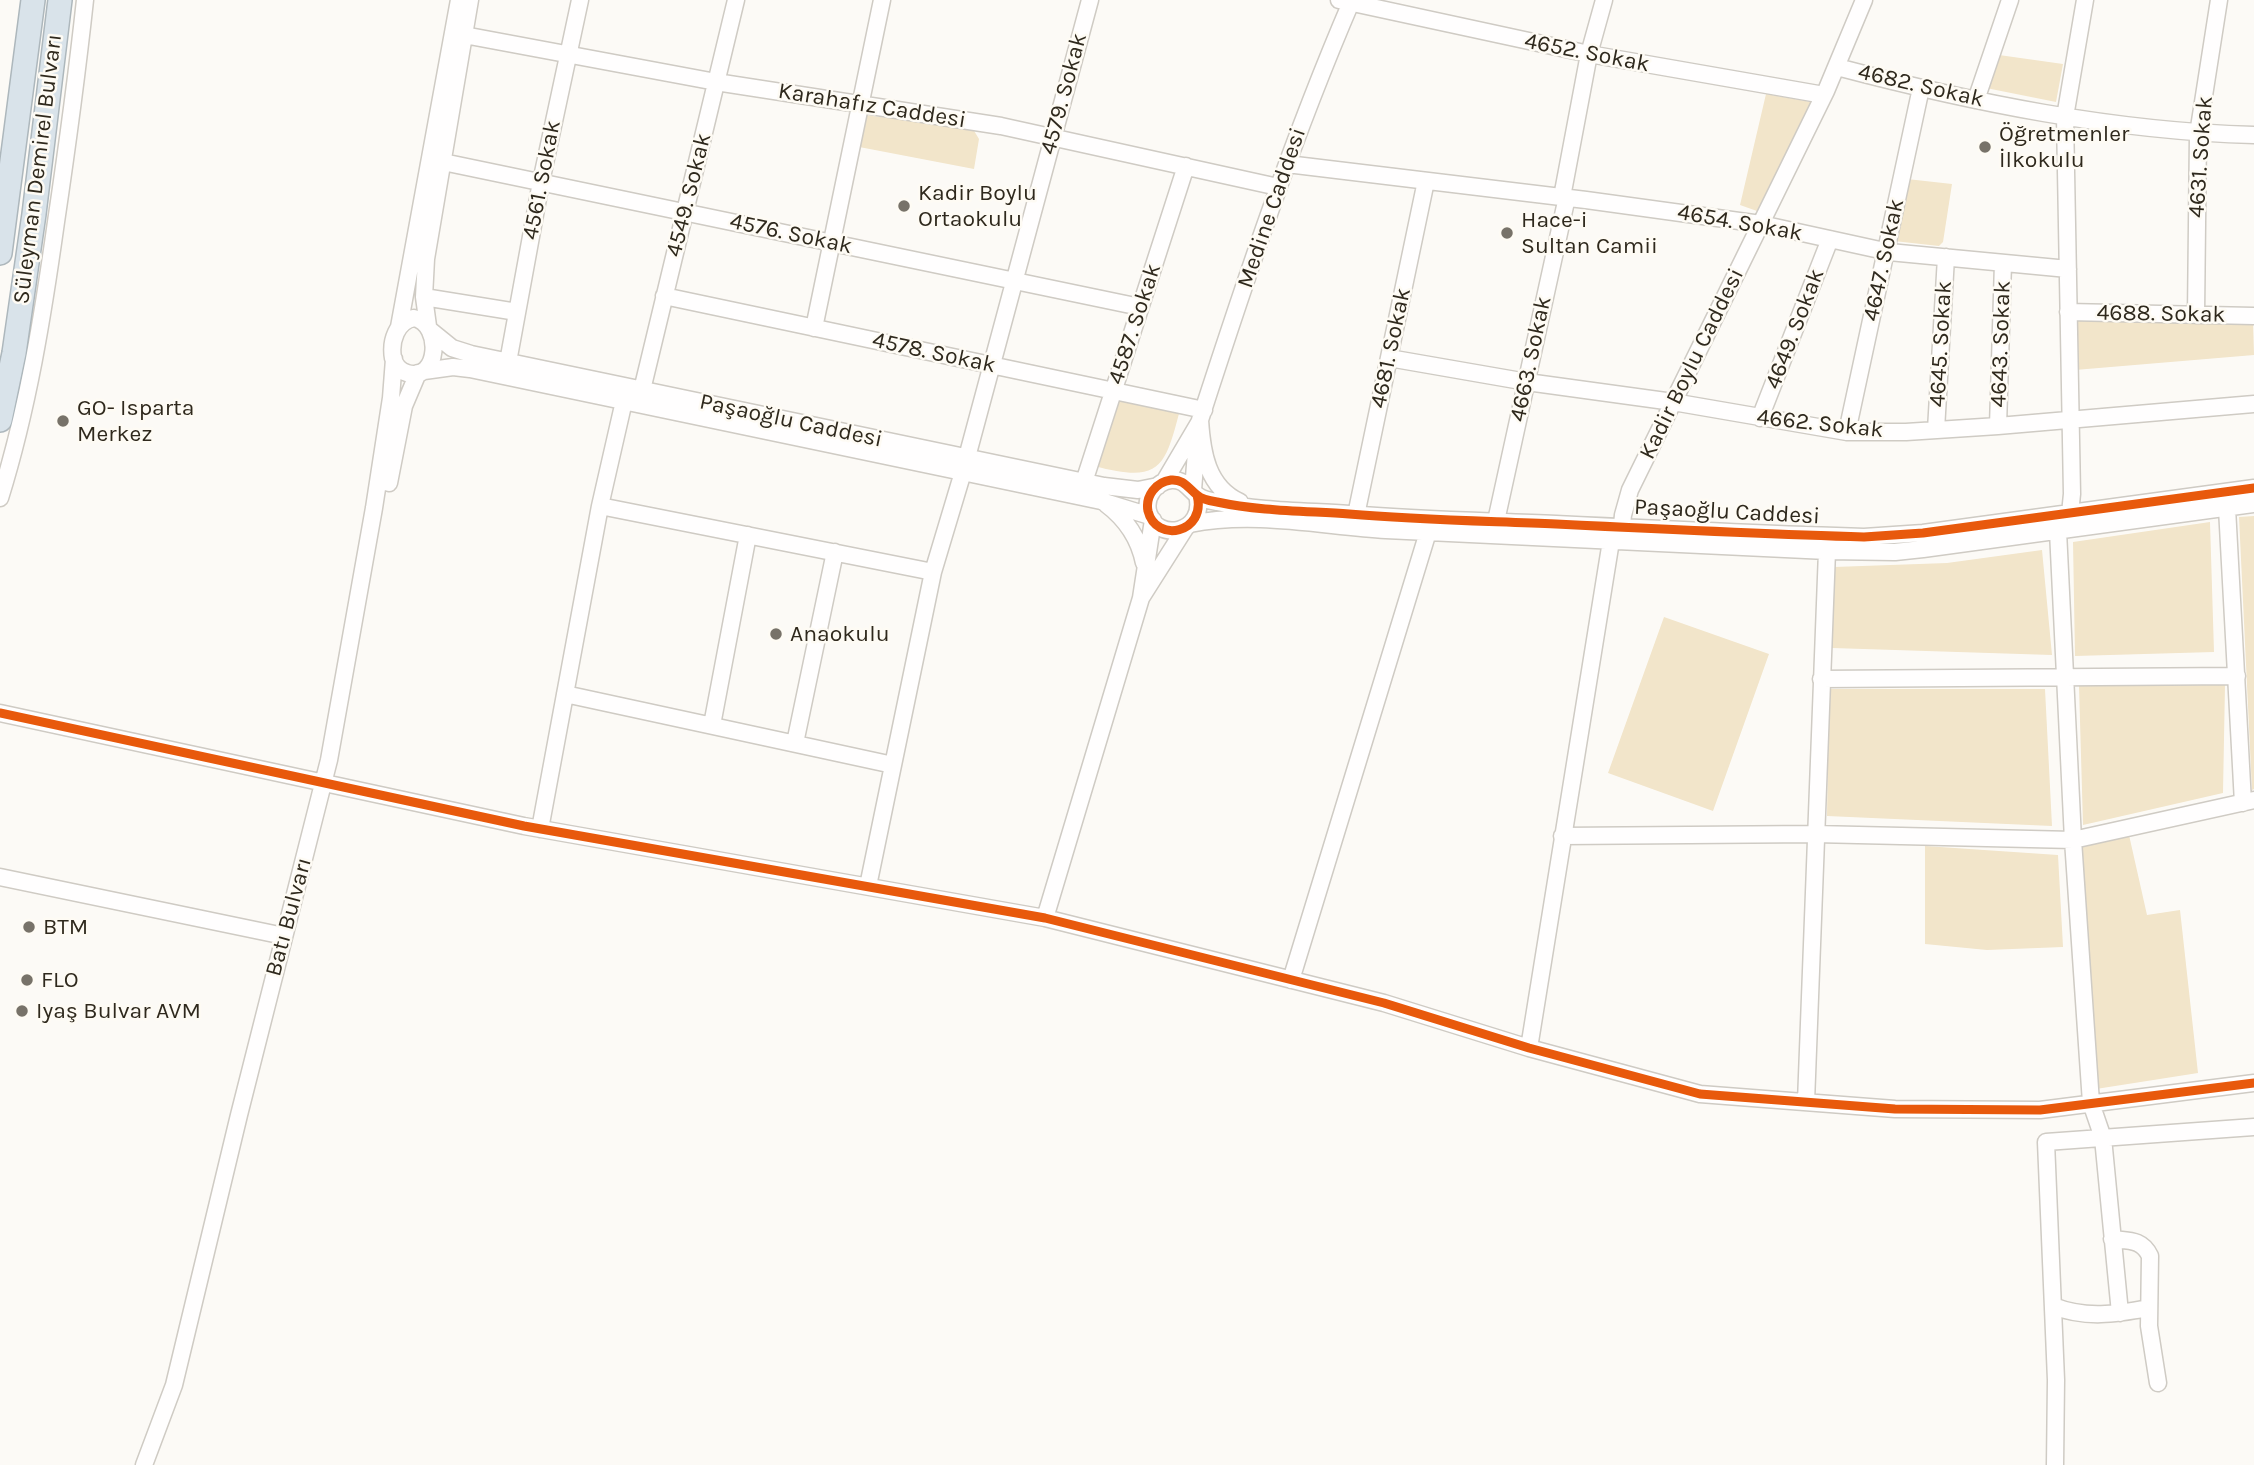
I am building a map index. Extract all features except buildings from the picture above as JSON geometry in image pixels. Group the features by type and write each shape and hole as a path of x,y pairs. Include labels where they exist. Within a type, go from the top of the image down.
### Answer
{"highway":[{"name":"Süleyman Demirel Bulvarı","path":"0,253 33,0"},
{"name":"Süleyman Demirel Bulvarı","path":"0,420 14,353 30,242 60,0"}],"street":[{"path":"0,498 15,449 43,314 76,87 85,0"},
{"path":"459,0 399,327 394,341 396,365 406,373 421,372 429,367 433,356 424,297 426,259 470,0"},
{"name":"4561. Sokak","path":"508,362 541,182 580,0"},
{"name":"4549. Sokak","path":"642,390 736,0"},
{"path":"814,328 882,0"},
{"name":"4579. Sokak","path":"868,887 933,572 965,465 1090,0"},
{"name":"4663. Sokak","path":"1496,521 1565,197 1589,54 1604,0"},
{"name":"Kadir Boylu Caddesi","path":"1529,1048 1562,836 1625,505 1824,95 1864,0"},
{"path":"1976,100 2010,0"},
{"path":"2085,0 2065,117 2070,420 2066,524 2066,677 2073,840 2091,1103 2103,1138 2119,1313"},
{"name":"4631. Sokak","path":"2196,314 2199,134 2218,0"},
{"name":"4652. Sokak","path":"1347,1 1589,54 1824,95"},
{"name":"Medine Caddesi","path":"1195,493 1194,462 1202,415 1278,187 1347,1"},
{"name":"Karahafız Caddesi","path":"464,35 716,82 1001,126 1278,187"},
{"name":"4682. Sokak","path":"1837,66 1921,88 2065,117 2199,134 2254,135"},
{"name":"4647. Sokak","path":"1847,432 1921,88"},
{"name":"4576. Sokak","path":"443,162 1140,307"},
{"name":"4654. Sokak","path":"1287,164 1565,197 1761,224 1886,251 2068,269"},
{"name":"4587. Sokak","path":"1084,482 1185,166"},
{"name":"4681. Sokak","path":"1356,515 1426,181"},
{"name":"4649. Sokak","path":"1760,418 1830,239"},
{"name":"4645. Sokak","path":"1936,430 1946,257"},
{"name":"4643. Sokak","path":"1998,426 2003,263"},
{"name":"4578. Sokak","path":"664,296 1113,391 1202,415"},
{"path":"424,297 517,312"},
{"name":"4688. Sokak","path":"2068,312 2254,316"},
{"path":"399,327 402,322 414,318 430,329"},
{"name":"Paşaoğlu Caddesi","path":"430,329 452,348 965,465 1101,501 1152,518"},
{"name":"4662. Sokak","path":"1390,358 1847,432 1998,426 2254,404"},
{"name":"Batı Bulvarı","path":"144,1465 174,1385 284,936 329,783 391,398 394,359"},
{"name":"Paşaoğlu Caddesi","path":"421,372 461,367 624,401 965,465 1125,489 1138,490 1161,484"},
{"name":"Batı Bulvarı","path":"155,1465 186,1379 357,675 400,425 408,393 421,372"},
{"path":"540,829 600,506 624,401"},
{"path":"1202,415 1203,451 1216,483 1226,495 1247,506"},
{"name":"Medine Caddesi","path":"1161,484 1202,415"},
{"path":"1045,918 1141,598 1152,518 1148,503 1150,495 1161,484 1177,480 1185,483 1195,493 1198,512 1141,598"},
{"name":"Paşaoğlu Caddesi","path":"1195,493 1220,503 1247,506 1356,515 1496,521 1618,536 1826,551 1895,552 2066,524 2254,488"},
{"path":"1101,501 1117,513 1131,530 1140,549 1145,572"},
{"name":"Paşaoğlu Caddesi","path":"1188,526 1215,520 1244,519 1428,532 1884,537 2066,524 2254,504"},
{"path":"600,506 933,572"},
{"path":"1562,836 1815,834 2073,840 2248,802 2227,508"},
{"path":"1152,518 1163,529 1172,531 1188,526"},
{"path":"1291,980 1428,532"},
{"path":"712,725 748,535"},
{"path":"1806,1102 1826,551"},
{"path":"795,743 835,552"},
{"path":"1821,679 2237,676"},
{"path":"565,694 893,765"},
{"path":"0,713 540,829 1045,918 1384,1003 1529,1048 1700,1094 1921,1110 2040,1110 2254,1083"},
{"path":"0,877 284,936"},
{"path":"2055,1465 2056,1380 2046,1142 2254,1127"},
{"path":"2112,1240 2136,1241 2149,1252 2151,1344 2158,1383"},
{"path":"2053,1306 2080,1315 2150,1308"}],"shaded area":[{"path":"1999,55 2063,64 2056,102 1986,88"},
{"path":"1766,94 1811,102 1757,211 1740,205"},
{"path":"857,114 973,129 979,139 974,169 854,146"},
{"path":"1907,179 1952,184 1943,242 1939,246 1894,241"},
{"path":"2074,316 2253,321 2254,355 2075,370"},
{"path":"1117,394 1181,406 1164,457 1157,466 1147,471 1134,473 1094,466"},
{"path":"2254,516 2254,789 2252,790 2239,517"},
{"path":"2210,522 2214,652 2075,656 2073,542"},
{"path":"2042,550 2052,655 1832,648 1834,567 1947,563"},
{"path":"1664,617 1769,654 1713,811 1608,773"},
{"path":"2225,685 2223,793 2083,825 2079,686"},
{"path":"1829,689 2045,689 2052,826 1827,816"},
{"path":"2129,835 2147,915 2180,910 2198,1073 2096,1089 2078,845"},
{"path":"1925,846 2058,855 2063,947 1987,950 1925,944"}],"cycle path":[{"path":"1197,495 1198,508 1195,518 1179,530 1160,528 1148,511 1148,500 1153,491 1166,481 1175,480 1183,482 1206,500 1266,509 1427,519 1864,537 1923,533 2254,488"},
{"path":"0,713 524,826 1045,918 1384,1003 1529,1048 1700,1094 1895,1109 2040,1110 2254,1083"}],"place":[{"name":"Öğretmenler İlkokulu","path":"1985,147"},
{"name":"Kadir Boylu Ortaokulu","path":"904,206"},
{"name":"Hace-i Sultan Camii","path":"1507,233"},
{"name":"GO- Isparta Merkez","path":"63,421"},
{"name":"Anaokulu","path":"776,634"},
{"name":"BTM","path":"29,927"},
{"name":"FLO","path":"27,980"},
{"name":"Iyaş Bulvar AVM","path":"22,1011"}]}
